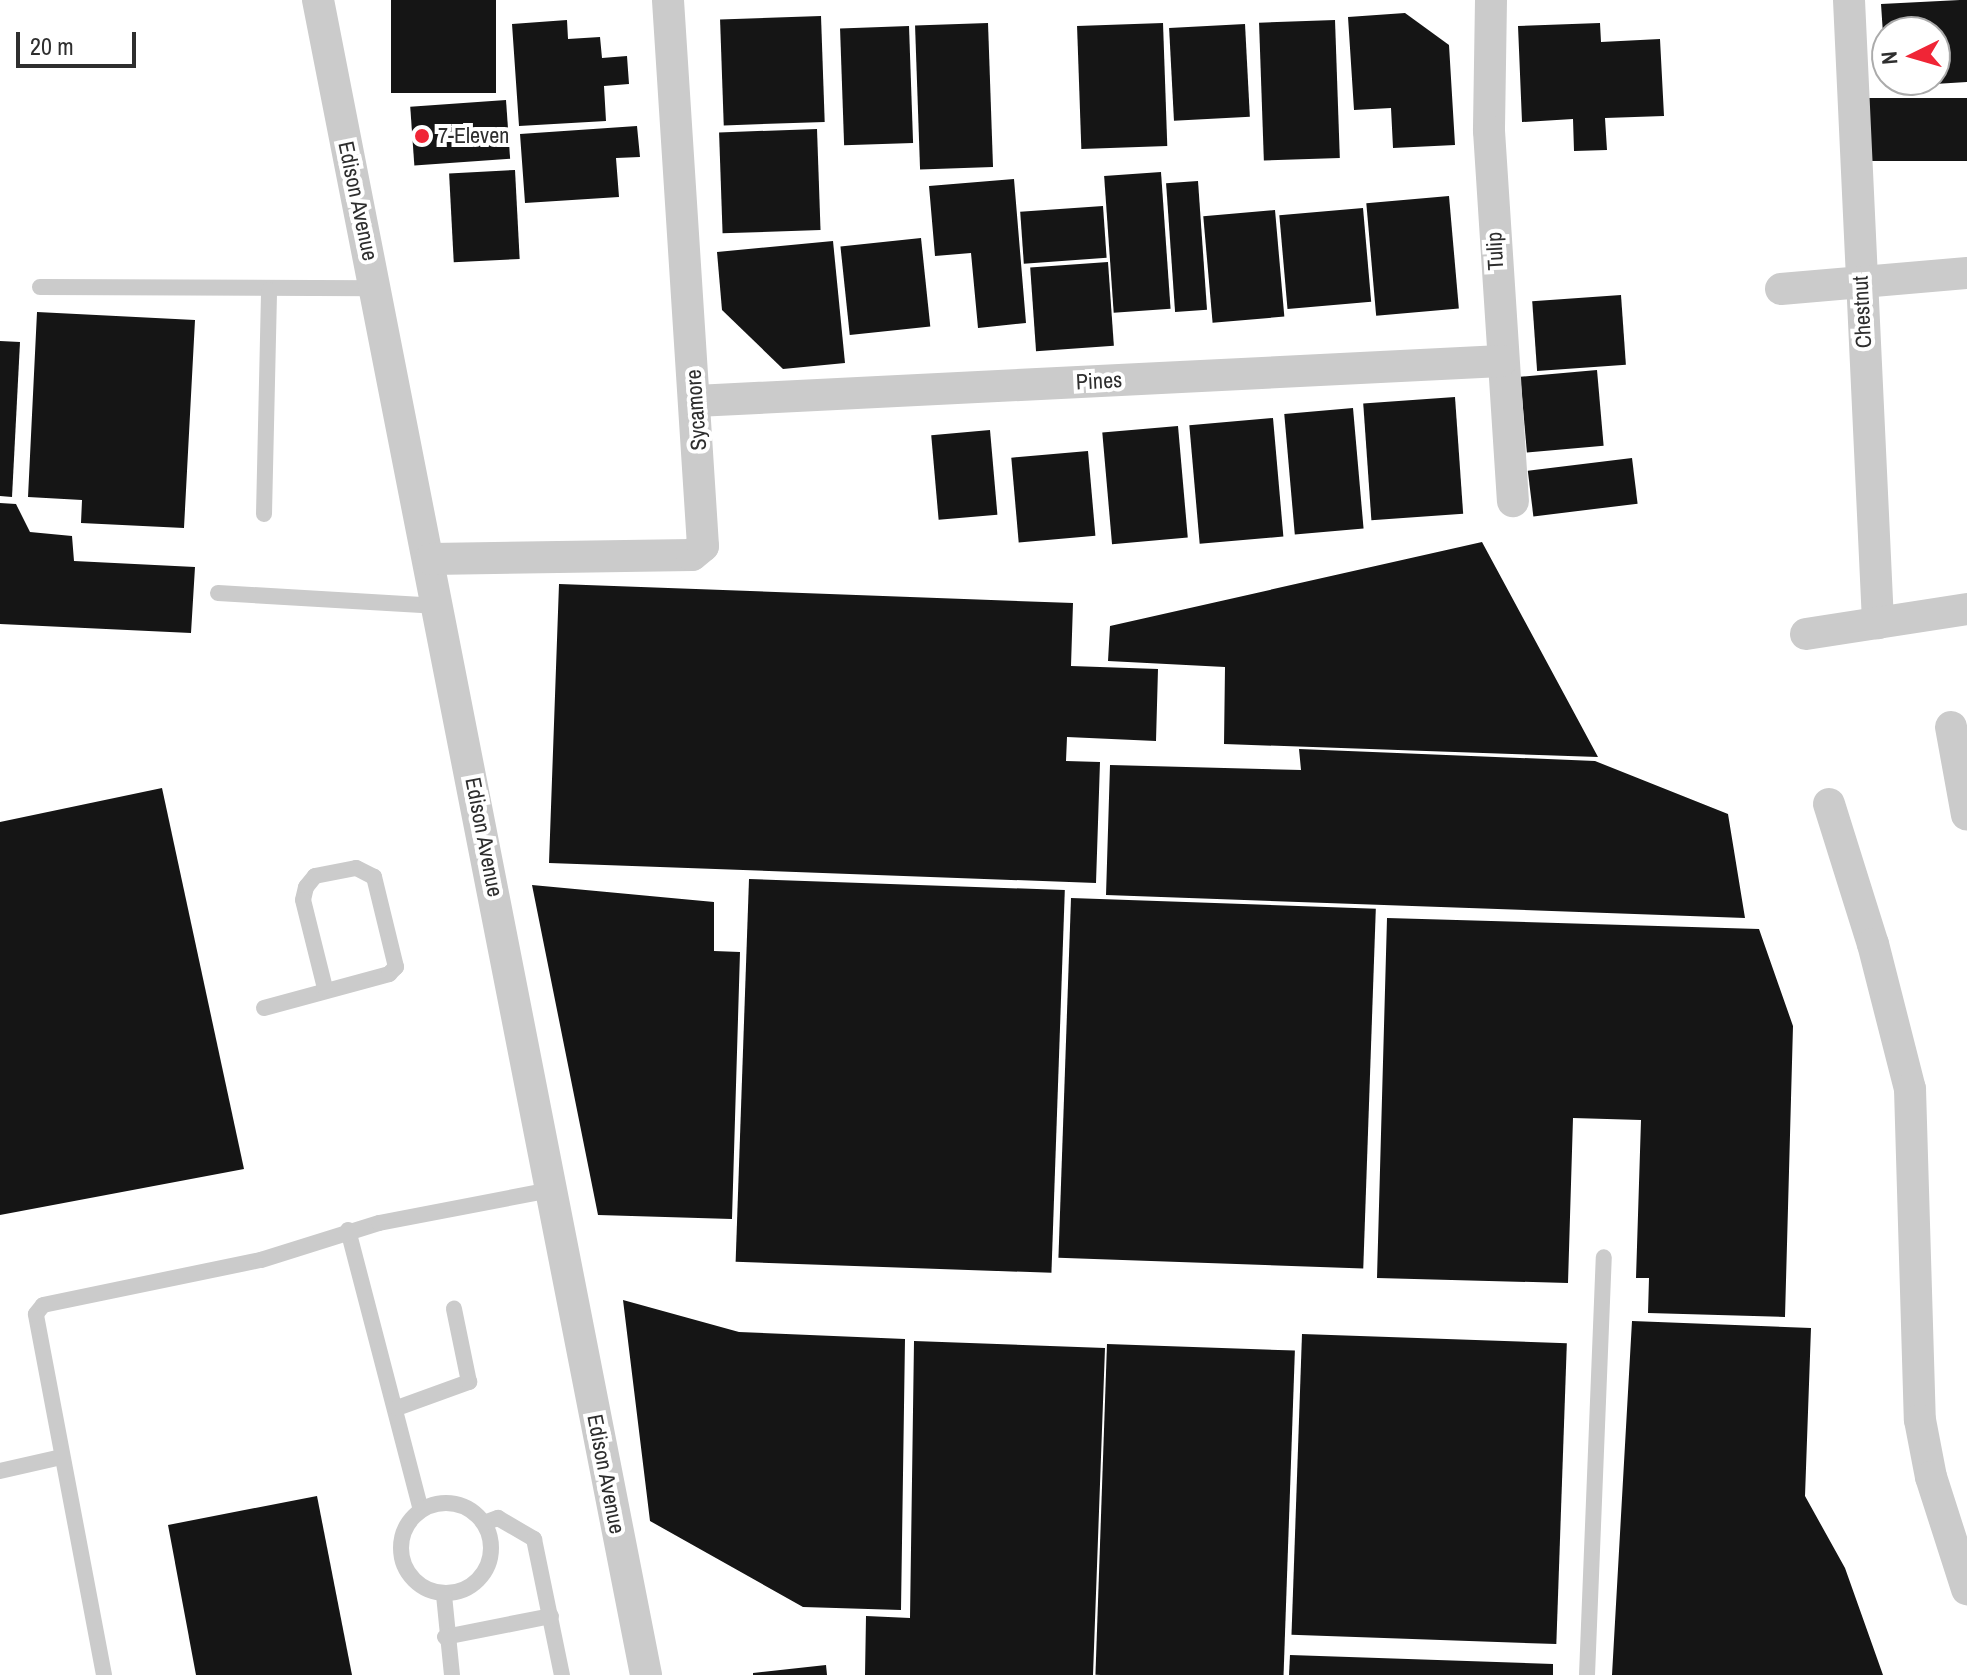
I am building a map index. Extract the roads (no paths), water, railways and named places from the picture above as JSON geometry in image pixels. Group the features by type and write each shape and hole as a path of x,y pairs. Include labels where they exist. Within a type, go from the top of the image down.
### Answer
{"street":[{"name":"Edison Avenue","path":"318,0 431,559 550,1190 646,1675"},
{"name":"Sycamore","path":"431,559 692,555 703,546 668,0"},
{"name":"Tulip","path":"1491,0 1489,131 1501,361 1513,501"},
{"name":"Chestnut","path":"1849,0 1878,623"},
{"path":"1781,289 1967,273"},
{"name":"Pines","path":"696,401 1501,361"},
{"path":"1806,634 1967,609"},
{"path":"1951,727 1956,772 1967,815"},
{"path":"1829,804 1873,944 1910,1089 1920,1420 1931,1477 1967,1589"}],"lane":[{"path":"40,287 376,288"},
{"path":"264,514 269,290"},
{"path":"218,593 440,606"},
{"path":"264,1008 325,988 389,974 396,967 374,877 356,868 315,876 306,887 303,900 325,988"},
{"path":"104,1675 36,1314 43,1305 261,1260 348,1230 550,1190"},
{"path":"348,1230 397,1408 421,1510"},
{"path":"1587,1675 1604,1257"},
{"path":"397,1408 469,1382 454,1309"},
{"path":"0,1471 61,1457"},
{"path":"448,1502 462,1505 484,1523 492,1550 489,1565 471,1587 444,1595 418,1585 402,1560 404,1532 421,1510 448,1502"},
{"path":"484,1523 498,1518 534,1539 562,1675"},
{"path":"444,1595 445,1637 452,1675"},
{"path":"445,1637 551,1616"}],"place":[{"name":"7-Eleven","path":"422,136"}]}
